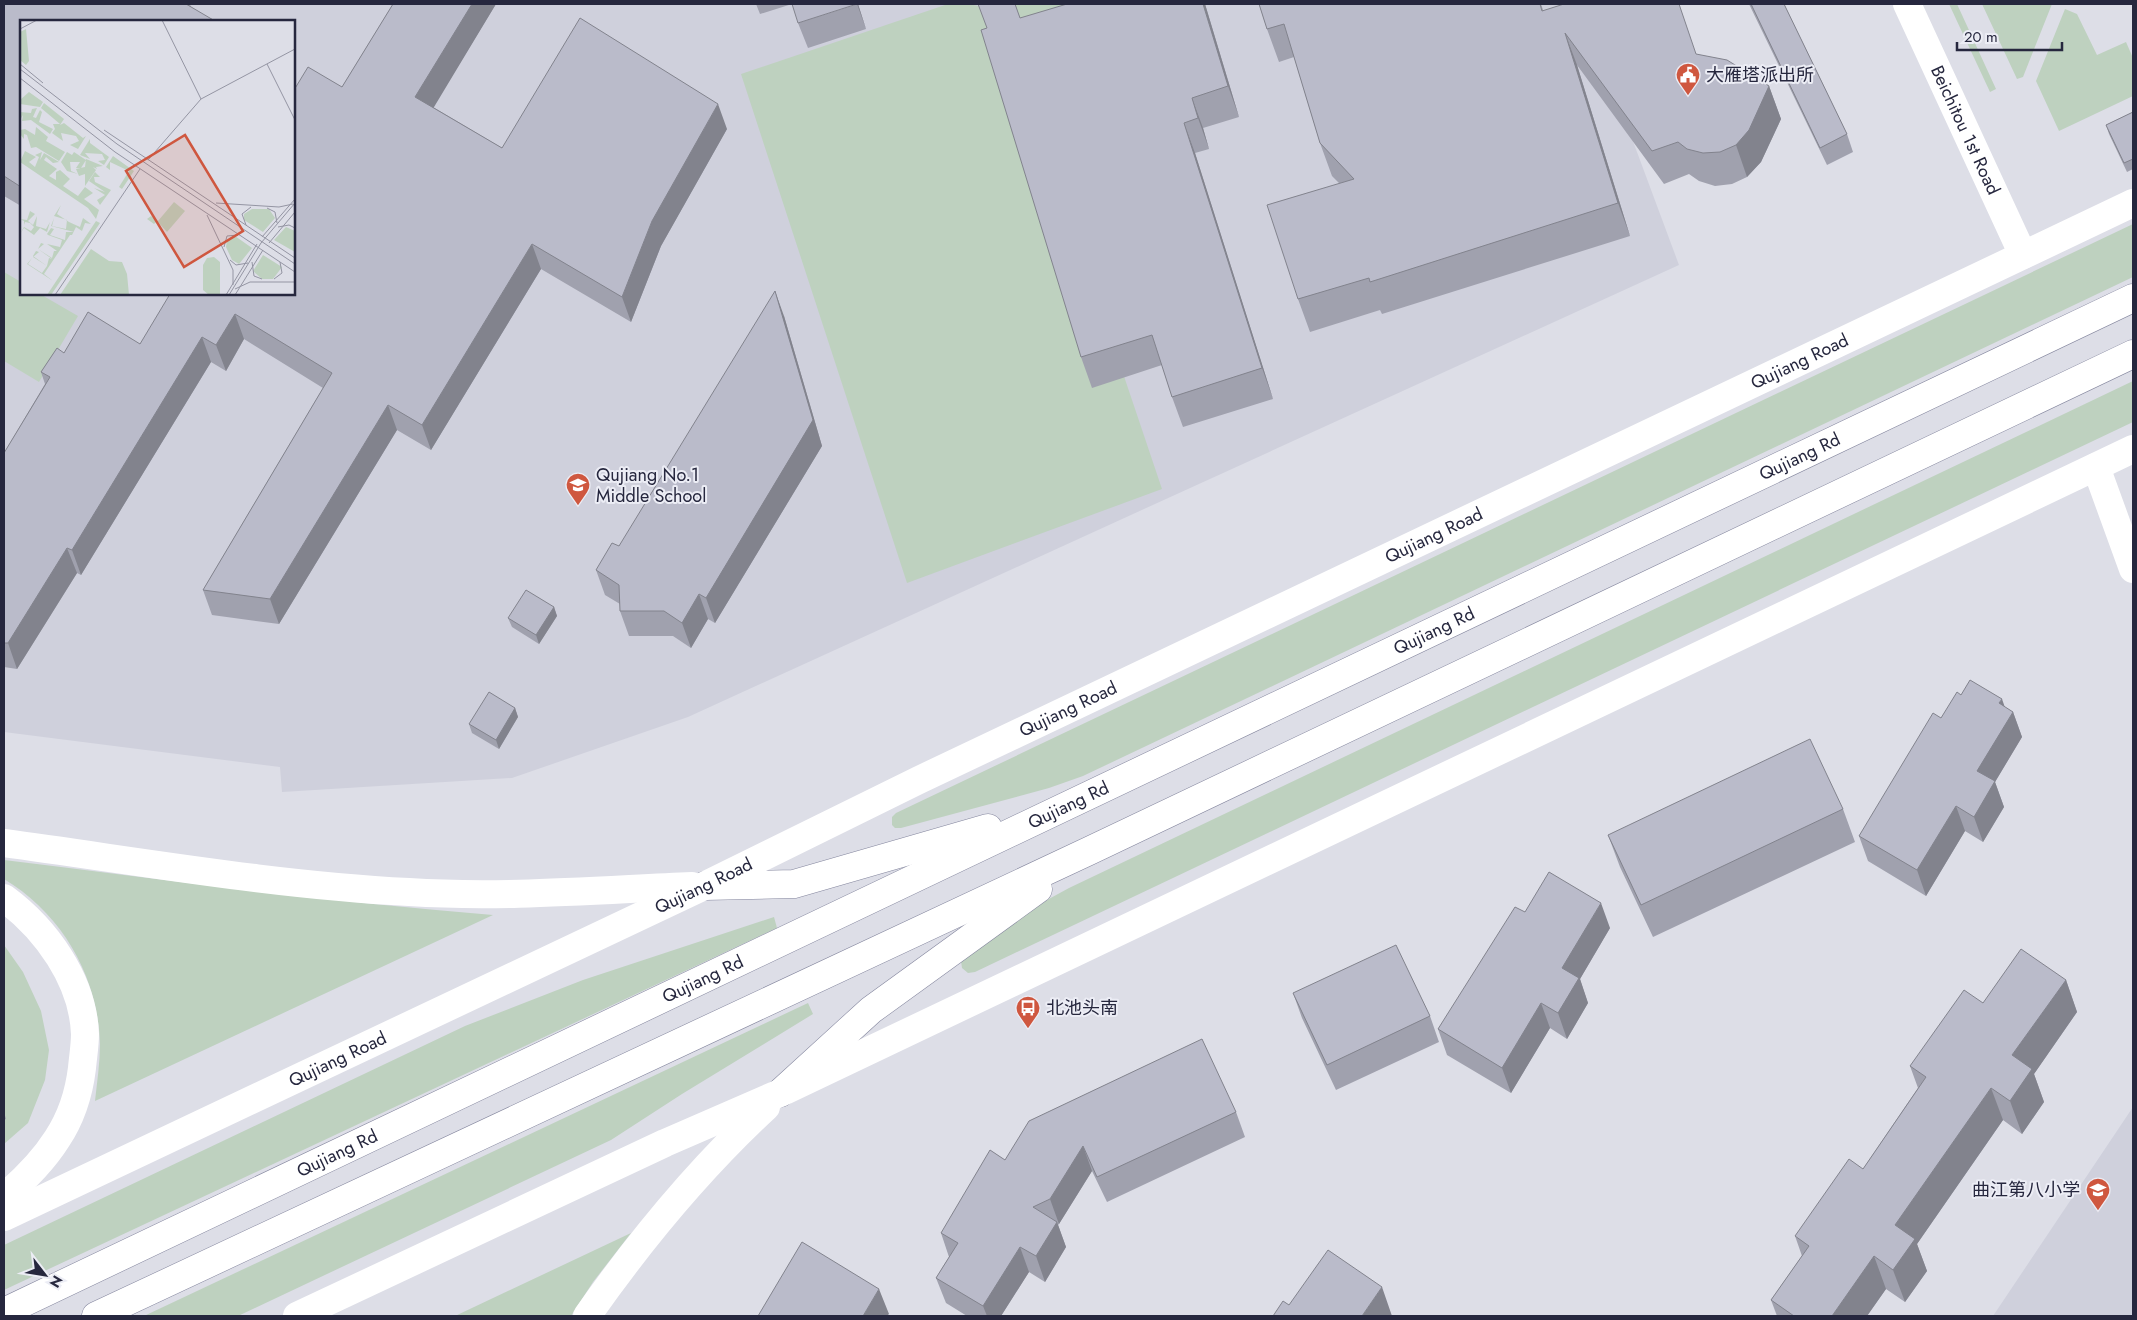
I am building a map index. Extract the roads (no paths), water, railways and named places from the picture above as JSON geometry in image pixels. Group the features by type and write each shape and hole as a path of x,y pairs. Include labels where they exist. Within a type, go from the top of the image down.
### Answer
{"main road":[{"name":"Beichitou 1st Road","path":"1907,4 2023,256"},
{"name":"Qujiang Road","path":"4,1217 704,886 918,780 2133,203"},
{"name":"Qujiang Rd","path":"4,1312 2133,298"},
{"path":"96,1316 1091,850 2133,354"},
{"path":"297,1316 665,1143 780,1093 2133,449"},
{"path":"2096,467 2133,569"},
{"path":"4,843 314,885 410,892 484,894 794,884 1068,804"},
{"path":"587,1316 616,1274 655,1226 735,1135 780,1093 871,1010 1091,850"},
{"path":"4,898 32,922 47,940 63,965 75,987 85,1034 80,1086 71,1113 45,1157 4,1197"}],"place":[{"name":"大雁塔派出所","path":"1688,96"},
{"name":"Qujiang No.1 Middle School","path":"578,506"},
{"name":"北池头南","path":"1028,1029"},
{"name":"曲江第八小学","path":"2098,1211"}]}
